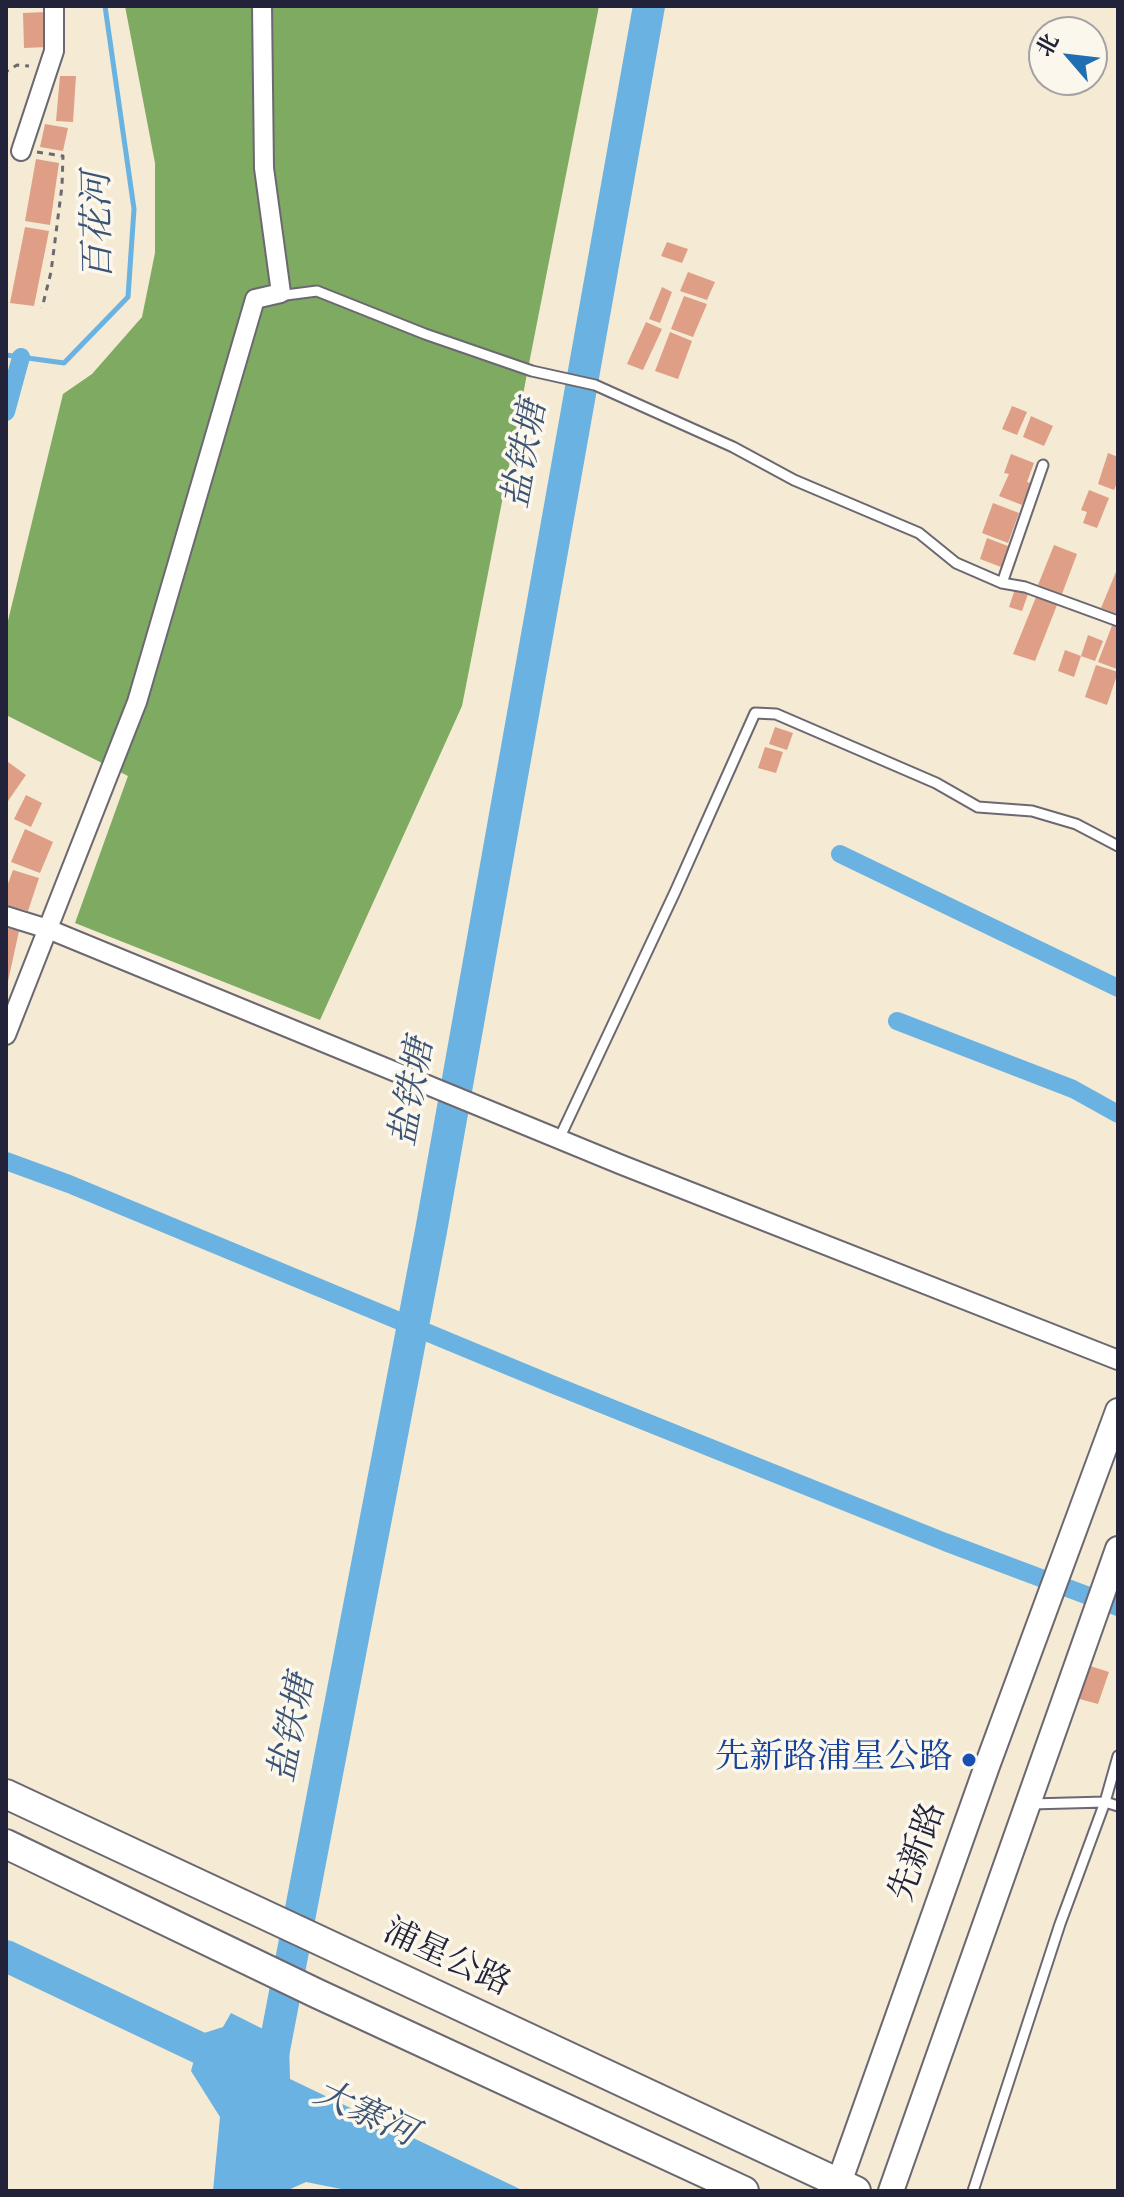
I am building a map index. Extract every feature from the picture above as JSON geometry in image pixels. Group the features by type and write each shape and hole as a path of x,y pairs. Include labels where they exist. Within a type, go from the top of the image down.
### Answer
{"main road":[{"name":"先新路","path":"844,2188 982,1781 1118,1411"},
{"path":"891,2191 1118,1549"},
{"name":"浦星公路","path":"6,1794 844,2188"},
{"path":"6,1844 318,1994 744,2191"}],"street":[{"path":"21,151 54,51 54,6"},
{"path":"6,1035 137,702 255,299 281,293 264,168 262,6"},
{"path":"6,916 48,929 559,1139 1118,1360"}],"lane":[{"path":"255,299 317,291 425,334 532,371 595,385 733,447 794,480 919,533 956,563 1002,583 1025,587 1118,621"},
{"path":"1002,583 1043,465"},
{"path":"559,1139 755,713 776,714 936,783 978,807 1032,811 1076,824 1118,846"},
{"path":"973,2191 1118,1756"},
{"path":"1028,1804 1105,1802 1118,1806"}],"path":[{"path":"6,75 17,65 49,69"},
{"path":"21,151 63,156 51,272 42,308"}],"green space":[{"path":"125,6 599,6 462,706 320,1020 75,923 128,776 6,715 6,629 63,394 92,374 142,317 155,253 155,163"}],"water":[{"name":"大寨河","path":"231,2013 289,2042 290,2079 524,2191 351,2191 306,2182 286,2191 213,2191 220,2117 191,2071 201,2034 223,2027"}],"building":[{"path":"47,12 48,47 24,48 23,13"},
{"path":"60,76 76,76 73,122 56,121"},
{"path":"45,124 68,128 63,151 40,147"},
{"path":"36,159 59,163 50,225 25,221"},
{"path":"25,227 49,231 34,306 10,303"},
{"path":"667,242 688,249 682,263 661,256"},
{"path":"688,272 715,282 707,300 680,291"},
{"path":"662,287 672,292 660,323 649,319"},
{"path":"684,296 707,304 693,337 671,329"},
{"path":"646,322 662,329 643,370 627,364"},
{"path":"670,332 692,341 678,379 655,371"},
{"path":"1012,406 1027,412 1017,435 1002,429"},
{"path":"1031,416 1053,426 1044,446 1023,437"},
{"path":"1108,453 1118,457 1118,481 1114,490 1098,484"},
{"path":"1011,454 1034,463 1027,482 1031,483 1022,505 999,496 1009,474 1004,473"},
{"path":"1089,490 1109,498 1097,528 1083,523 1087,512 1081,510"},
{"path":"993,503 1019,513 1008,543 982,533"},
{"path":"987,538 1008,546 1001,567 980,559"},
{"path":"1054,545 1077,554 1062,594 1038,585"},
{"path":"1118,567 1118,614 1101,608"},
{"path":"1015,589 1028,594 1022,611 1009,607"},
{"path":"1036,597 1057,605 1035,661 1013,654"},
{"path":"1113,623 1118,625 1117,669 1098,662"},
{"path":"1088,635 1103,641 1095,661 1081,656"},
{"path":"1065,650 1081,656 1074,677 1058,671"},
{"path":"1096,665 1118,672 1107,705 1085,697"},
{"path":"775,727 793,733 787,750 769,744"},
{"path":"765,747 783,752 776,773 758,768"},
{"path":"8,762 26,775 6,804 6,764"},
{"path":"26,795 42,803 31,827 14,819"},
{"path":"25,829 53,842 40,873 11,862"},
{"path":"13,870 39,878 28,911 6,905 6,889"},
{"path":"6,928 19,931 7,986 6,986"},
{"path":"1087,1665 1109,1672 1098,1704 1076,1698"}],"waterway":[{"name":"百花河","path":"6,355 64,363 128,297 134,209 105,6"},
{"name":"盐铁塘","path":"269,2076 431,1231 649,6"},
{"path":"6,412 21,357"},
{"path":"840,854 1118,988"},
{"path":"897,1021 1073,1089 1118,1114"},
{"path":"6,1161 945,1542 1118,1607"},
{"path":"6,1956 227,2061 234,2071"}],"place":[{"name":"先新路浦星公路","path":"969,1760"}]}
